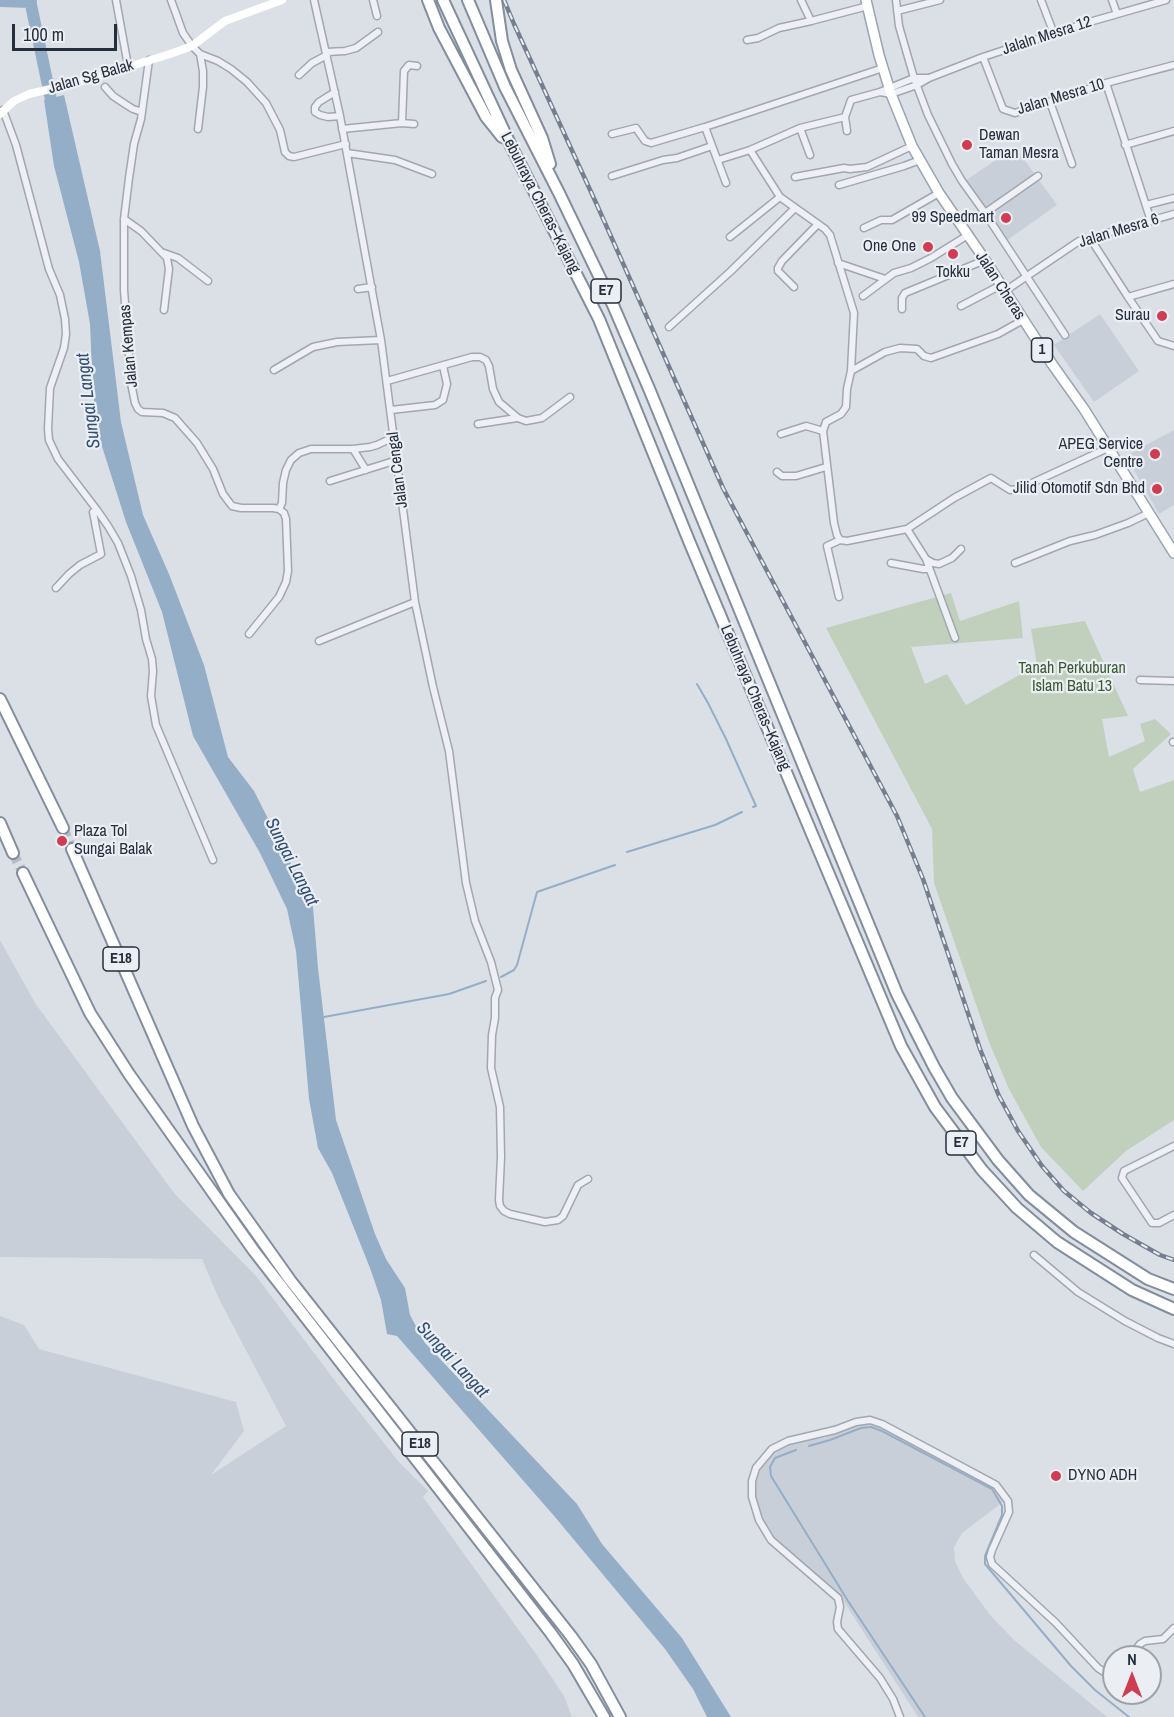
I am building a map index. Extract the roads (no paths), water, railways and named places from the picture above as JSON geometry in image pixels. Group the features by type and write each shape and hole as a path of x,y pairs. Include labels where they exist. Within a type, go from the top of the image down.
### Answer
{"highway":[{"path":"428,0 439,28 486,117 496,132 511,146"},
{"name":"Lebuhraya Cheras–Kajang","path":"443,0 511,146 598,319 901,1046 935,1107 982,1170 1017,1208 1057,1242 1132,1290 1174,1309"},
{"name":"Lebuhraya Cheras–Kajang","path":"468,0 505,87 559,193 622,327 897,994 934,1067 965,1116 998,1160 1029,1195 1074,1233 1148,1279 1174,1289"},
{"path":"496,0 502,41 511,70 542,138 559,193"},
{"path":"0,699 63,828"},
{"path":"0,823 13,853"},
{"name":"E18","path":"72,849 193,1126 229,1194 290,1280 571,1636 591,1664 621,1717"},
{"name":"E18","path":"23,873 90,1013 129,1074 254,1251 550,1632 573,1664 604,1717"}],"main road":[{"name":"Jalan Cheras","path":"867,3 887,91 912,146 939,193 1084,409 1174,553"}],"street":[{"path":"116,0 128,66"},
{"path":"171,0 183,33 192,46 200,54 231,69 247,82 266,103 280,130 285,152 289,156 294,157 346,144"},
{"name":"Jalan Sg Balak","path":"2,112 14,101 29,94 76,83 192,46 225,21 262,4 282,0"},
{"name":"Jalan Cengal","path":"314,0 336,92 372,287 387,381 415,602 449,751 466,883 475,921 495,973 498,990 495,998 491,1068 500,1107 500,1206 510,1214 545,1222 558,1220 563,1216 579,1185 588,1179"},
{"path":"373,0 377,16"},
{"path":"801,0 811,21"},
{"path":"896,0 899,26 914,78 928,115 952,164 1065,335"},
{"path":"897,11 940,0"},
{"path":"1041,0 1054,34"},
{"path":"1112,0 1117,14"},
{"name":"Jalaln Mesra 12","path":"928,78 983,57 1166,0"},
{"path":"747,40 758,38 779,28 811,21 867,3"},
{"path":"299,75 327,53 356,48 378,32"},
{"path":"198,129 203,87 200,54"},
{"name":"Jalan Mesra 10","path":"983,57 1003,109 1015,113 1106,83 1174,65"},
{"name":"Jalan Kempas","path":"149,60 124,219 126,333 135,403 142,412 163,413 175,418 197,443 213,469 223,494 232,506 279,509"},
{"path":"402,123 404,71 409,65 417,66"},
{"path":"612,134 636,128 645,141 651,143 883,68"},
{"path":"887,91 914,78 928,78"},
{"path":"847,131 845,117 851,100 917,85 928,78"},
{"path":"1106,83 1150,221"},
{"path":"105,87 113,96 142,112"},
{"path":"336,92 319,102 315,107 315,112 328,117 340,116"},
{"path":"1050,102 1072,164"},
{"path":"2,112 14,139 49,269 60,295 64,319 66,334 50,388 49,440 58,459 108,526 118,543 131,576 152,659 150,696 156,725 213,860"},
{"path":"718,160 750,150 800,128 845,117"},
{"path":"342,129 402,123 414,124"},
{"path":"705,127 726,183"},
{"path":"800,128 810,155"},
{"path":"1125,145 1174,131"},
{"path":"612,176 712,146"},
{"path":"795,177 844,168 850,170 867,167 912,146"},
{"path":"750,150 780,197 830,235 854,313 851,370 846,407 842,414 826,422 823,431 834,523 840,540"},
{"path":"347,153 395,160 432,174"},
{"path":"839,186 920,160"},
{"path":"985,213 1038,176"},
{"path":"864,228 881,220 892,220 939,193"},
{"path":"730,237 780,197"},
{"path":"1146,206 1174,198"},
{"path":"669,327 730,272 795,208"},
{"name":"Jalan Mesra 6","path":"962,306 1026,277 1079,242 1174,214"},
{"path":"124,219 137,227 164,253 169,264 164,310"},
{"path":"794,287 778,271 778,267 818,224"},
{"path":"863,296 894,273 931,258 968,235"},
{"path":"1090,238 1158,341 1174,346"},
{"path":"164,253 178,258 208,281"},
{"path":"902,309 904,293 985,260"},
{"path":"838,263 885,279"},
{"path":"1128,297 1174,284"},
{"path":"358,289 372,287"},
{"path":"851,370 885,352 900,348 917,349 924,356 931,358 998,334 1023,320"},
{"path":"274,370 313,347 338,342 381,340"},
{"path":"387,381 472,357 486,360 495,396 518,418 526,421 542,418 570,397"},
{"path":"391,411 435,405 442,400 447,384 443,366"},
{"path":"478,424 518,418"},
{"path":"781,434 806,426 823,431"},
{"path":"249,634 279,597 286,582 288,571 286,519 284,513 279,509 282,503 286,470 294,457 311,449 352,449 377,445 394,437"},
{"path":"839,597 827,546 840,540 847,541 907,529 954,498 991,478 1010,490 1019,489 1108,448"},
{"path":"352,449 366,470"},
{"path":"330,481 397,460"},
{"path":"777,472 782,476 796,476 826,467"},
{"path":"56,588 80,565 100,554 93,512"},
{"path":"1015,563 1070,541 1128,523 1149,513"},
{"path":"907,529 926,559 955,638"},
{"path":"926,559 939,564 952,558 962,549"},
{"path":"891,562 923,570 929,569"},
{"path":"319,641 415,602"},
{"path":"1140,680 1174,681"},
{"path":"1174,1146 1124,1171 1122,1178 1152,1223 1159,1223 1174,1215"},
{"path":"1034,1255 1078,1292 1125,1321 1174,1344"},
{"path":"900,1717 893,1699 880,1678 838,1629 840,1607 838,1598 771,1540 759,1520 752,1497 752,1481 756,1468 772,1449 788,1441 870,1420 882,1424 996,1485 1008,1501 1009,1512 991,1554 992,1564 1056,1623 1102,1671"},
{"path":"1139,1645 1145,1641 1163,1639 1174,1628"}],"water":[{"path":"64,95 100,251 121,422 143,515 169,574 204,665 228,757 254,791 313,907 336,1120 375,1234 386,1259 405,1288 410,1315 425,1343 577,1504 602,1544 682,1638 731,1717 707,1717 693,1689 665,1649 555,1517 397,1336 387,1334 381,1300 370,1268 332,1173 318,1148 309,1099 296,951 287,909 260,853 193,736 162,612 126,522 99,437 93,394 90,324 79,262 54,166 44,100"}],"waterway":[{"name":"Sungai Langat","path":"30,0 54,114"},
{"path":"0,1 31,2"},
{"path":"697,684 726,739 756,806 753,807"},
{"path":"627,852 715,825 742,812"},
{"path":"501,977 514,970 517,965 537,892 615,865"},
{"path":"324,1017 449,994 486,981"},
{"path":"809,1446 861,1428 871,1427 992,1489 1002,1506 1002,1515 985,1556 985,1564 1071,1666 1095,1690 1129,1717"},
{"path":"796,1450 775,1458 770,1467 771,1476 848,1601 925,1717"}],"tunnel":[{"path":"63,828 72,849"},
{"path":"13,853 23,873"}],"railway":[{"path":"504,0 723,488 897,816 923,879 980,1049 999,1096 1018,1131 1042,1166 1064,1191 1091,1213 1123,1234 1160,1255 1174,1260"}],"place":[{"name":"Dewan Taman Mesra","path":"967,145"},
{"name":"99 Speedmart","path":"1006,218"},
{"name":"One One","path":"928,247"},
{"name":"Tokku","path":"953,254"},
{"name":"Surau","path":"1162,316"},
{"name":"APEG Service Centre","path":"1155,454"},
{"name":"Jilid Otomotif Sdn Bhd","path":"1157,489"},
{"name":"Plaza Tol Sungai Balak","path":"62,841"},
{"name":"DYNO ADH","path":"1056,1476"}],"park label":[{"name":"Tanah Perkuburan Islam Batu 13","path":"1072,678"}]}
